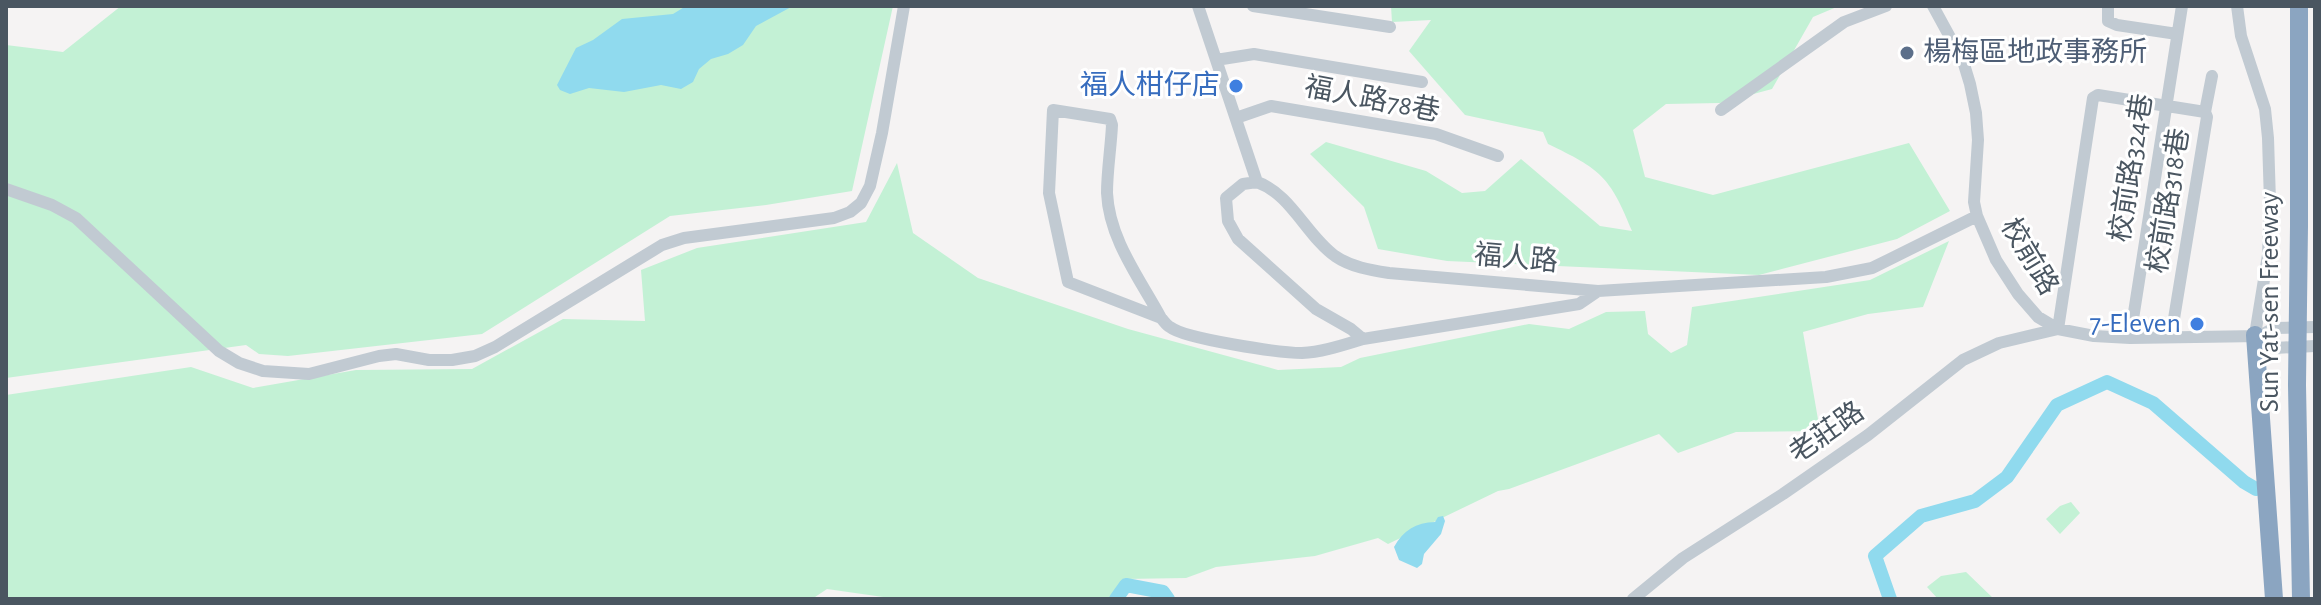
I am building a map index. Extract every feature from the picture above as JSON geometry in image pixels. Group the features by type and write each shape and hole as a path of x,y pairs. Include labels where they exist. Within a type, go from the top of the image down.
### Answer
{"highway":[{"name":"Sun Yat-sen Freeway","path":"2299,6 2297,385 2301,599"},
{"path":"2257,336 2274,599"},
{"path":"2291,599 2297,385"}],"street":[{"path":"6,189 52,205 76,218 207,340 239,363 263,371 309,374 396,354 429,360 475,356 495,347 662,245 684,238 834,218 850,212 861,203 870,186 904,6"},
{"path":"1199,6 1257,182 1243,184 1226,198 1228,221 1238,239 1316,309 1363,339"},
{"path":"1253,6 1390,27"},
{"path":"1721,110 1844,22 1886,6"},
{"name":"校前路","path":"1933,6 1963,61 1970,84 1978,140 1974,202 1977,216 1996,260 2018,294 2038,317 2058,329 2094,336 2130,338 2257,336 2274,328 2315,327"},
{"path":"2108,6 2108,21 2117,25 2177,34"},
{"name":"校前路324巷","path":"2130,338 2182,6"},
{"path":"2237,6 2241,36 2265,109 2268,138 2268,255 2257,336 2275,348 2315,346"},
{"path":"1216,60 1254,54 1422,82"},
{"path":"2205,112 2212,76"},
{"name":"校前路318巷","path":"2058,329 2093,98 2098,95 2205,112 2207,117 2171,337"},
{"name":"福人路78巷","path":"1236,118 1271,106 1436,134 1498,156"},
{"path":"1161,318 1068,282 1049,193 1053,110 1110,119 1107,194 1113,225 1122,248 1161,318 1170,328 1205,339 1300,353 1363,339 1579,304 1598,291"},
{"name":"福人路","path":"1257,182 1273,188 1311,234 1336,256 1362,269 1598,291 1826,277 1872,268 1977,216"},
{"name":"老莊路","path":"1633,599 1683,558 1868,435 1963,360 1999,343 2058,329"}],"green space":[{"path":"121,6 893,6 852,191 670,216 482,334 288,356 259,354 246,345 6,378 6,45 63,52"},
{"path":"1391,6 1839,6 1813,17 1772,89 1720,103 1666,104 1633,130 1645,177 1713,195 1909,143 1950,211 1897,239 1759,275 1447,261 1378,249 1364,207 1310,154 1326,142 1426,171 1462,193 1485,191 1521,159 1600,226 1632,231 1617,198 1601,176 1580,160 1548,144 1543,132 1465,115 1409,51 1431,20 1392,22"},
{"path":"897,163 913,233 978,278 1128,329 1278,370 1341,367 1360,358 1529,324 1569,329 1606,312 1645,311 1648,334 1671,353 1687,345 1692,307 1870,280 1949,241 1923,307 1868,314 1803,332 1820,431 1736,432 1678,453 1659,434 1498,491 1388,544 1378,538 1315,556 1216,567 1186,578 1124,579 1109,599 897,599 827,589 812,599 6,599 6,395 191,367 253,388 356,370 472,369 563,319 645,321 641,270 697,248 866,222"},
{"path":"2071,502 2080,513 2060,534 2046,519 2060,506"},
{"path":"1966,572 1994,599 1938,599 1927,587 1941,576"}],"water":[{"path":"686,6 793,6 756,26 743,45 711,59 699,69 693,82 681,89 661,85 624,92 589,88 570,94 560,90 557,85 576,48 622,19 673,14"},
{"path":"1443,516 1445,521 1441,534 1424,554 1422,564 1417,568 1399,560 1394,547 1402,536 1411,528 1435,522"}],"waterway":[{"path":"1890,599 1875,556 1921,516 1975,501 2007,477 2057,405 2107,382 2153,403 2256,489"},
{"path":"1116,599 1126,585 1163,592 1168,599"}],"place":[{"name":"楊梅區地政事務所","path":"1907,53"},
{"name":"福人柑仔店","path":"1236,86"},
{"name":"7-Eleven","path":"2197,324"}]}
